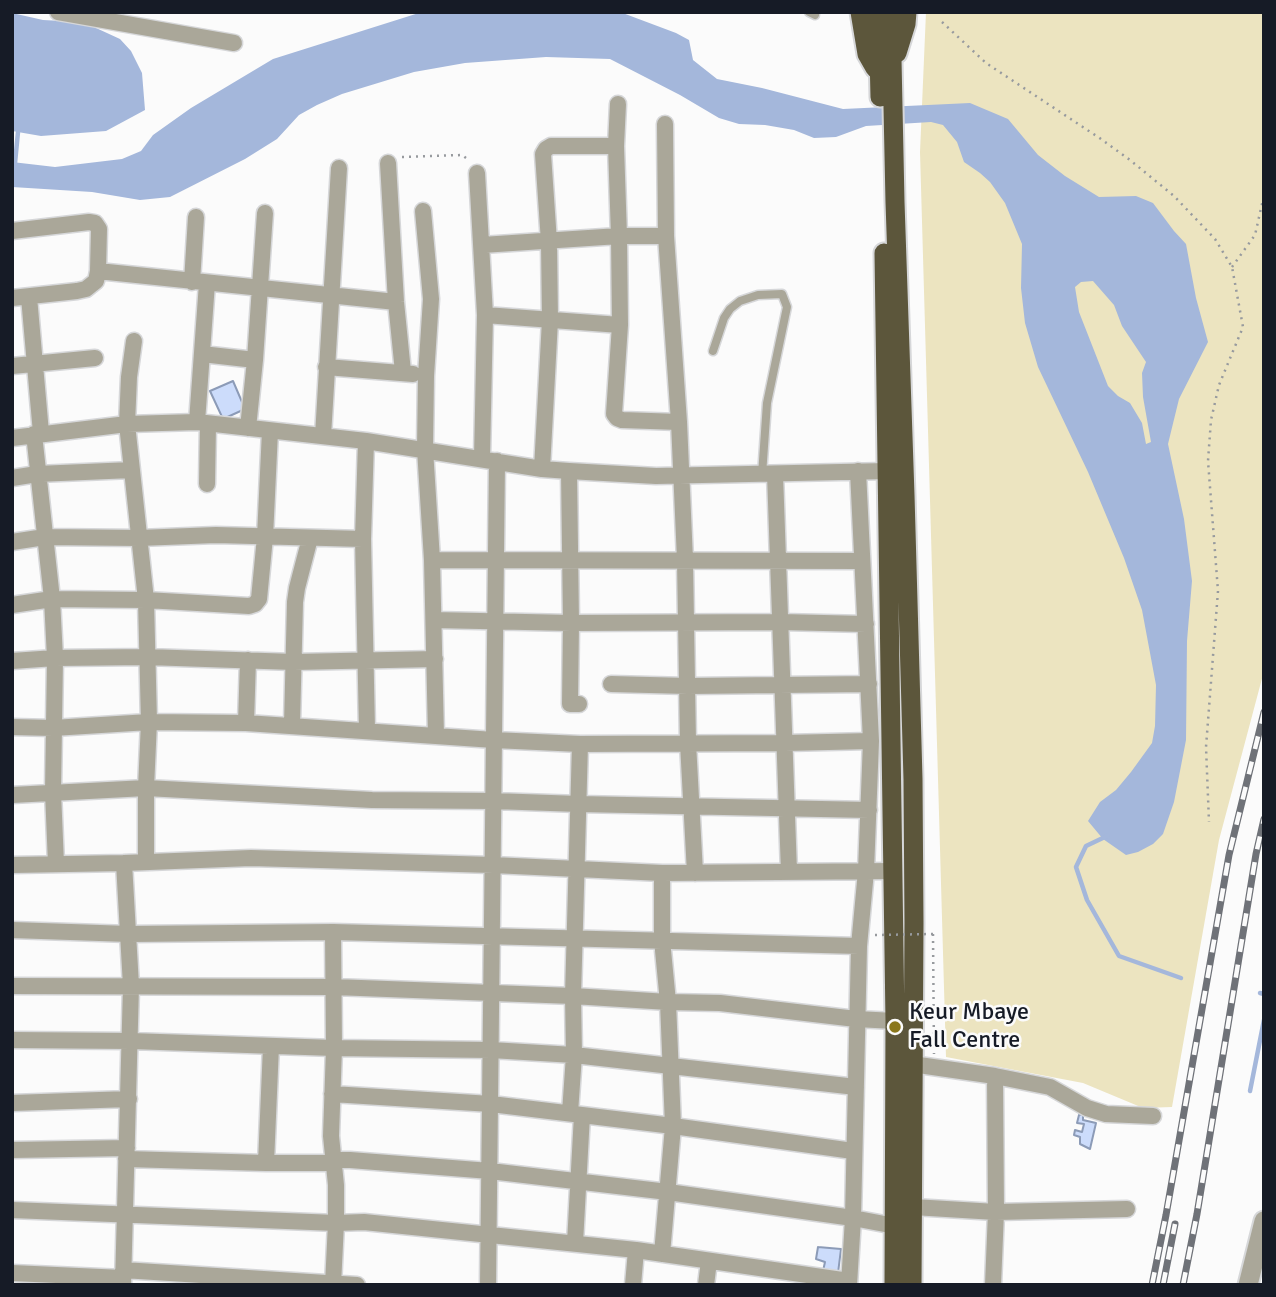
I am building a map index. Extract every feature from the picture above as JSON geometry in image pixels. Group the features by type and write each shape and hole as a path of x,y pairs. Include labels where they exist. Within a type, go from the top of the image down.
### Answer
{"highway":[{"path":"860,12 867,54 886,71"},
{"path":"878,12 886,71"},
{"path":"891,12 886,105 913,779 912,1285"},
{"path":"886,71 906,24 907,12"},
{"path":"887,130 887,471 895,1021 894,1285"}],"street":[{"path":"58,12 234,43"},
{"path":"618,104 616,146 620,325 614,414 622,420 679,422"},
{"path":"665,124 666,236 679,422 687,623 688,743 695,873"},
{"path":"542,469 550,320 543,154 551,146 616,146"},
{"path":"388,163 403,372"},
{"path":"323,436 339,168"},
{"path":"477,173 496,559 488,1285"},
{"path":"423,211 431,299 425,449 432,560 436,736"},
{"path":"248,428 265,213"},
{"path":"196,217 207,484"},
{"path":"12,231 89,222 99,229 96,281 86,289 12,298"},
{"path":"482,246 619,236 666,236"},
{"path":"98,271 396,302"},
{"path":"29,297 35,364 37,474 52,599 55,659 53,792 56,864"},
{"path":"485,315 620,325"},
{"path":"134,341 127,424 146,600 149,722 146,862"},
{"path":"202,354 255,360"},
{"path":"12,366 96,358"},
{"path":"326,367 426,376"},
{"path":"12,438 127,424 203,423 366,441 569,471 681,476 887,471"},
{"path":"12,605 52,599 146,600 249,606 256,604 259,599 265,537 270,431"},
{"path":"366,441 363,539 367,730"},
{"path":"12,478 37,474 132,470"},
{"path":"569,471 570,704 579,704"},
{"path":"12,1210 364,1222 636,1250 849,1283 853,1218 856,1019 871,741 858,471"},
{"path":"769,475 778,560 789,872"},
{"path":"12,542 44,537 139,538 216,535 363,539"},
{"path":"292,725 297,588 310,538"},
{"path":"432,560 862,561"},
{"path":"434,620 571,624 866,624"},
{"path":"12,661 147,657 294,662 435,659"},
{"path":"246,723 248,660"},
{"path":"611,684 869,684"},
{"path":"12,727 53,728 149,722 246,723 580,744 871,741"},
{"path":"575,1243 578,1181 573,996 580,744"},
{"path":"12,795 146,788 372,800 869,810"},
{"path":"12,865 251,858 662,873 892,871"},
{"path":"123,1277 131,1041 129,934 124,863"},
{"path":"662,873 662,940 668,1002 673,1126 662,1254"},
{"path":"12,930 129,934 333,932 859,946"},
{"path":"333,932 334,1048 331,1136 336,1185 333,1284"},
{"path":"12,986 334,988 573,996 720,1003 895,1021"},
{"path":"12,1040 491,1050 574,1055 856,1087"},
{"path":"267,1163 271,1046"},
{"path":"912,1064 1050,1087 1087,1108 1107,1114 1153,1116"},
{"path":"993,1285 996,1212 995,1076"},
{"path":"332,1094 491,1104 853,1151"},
{"path":"12,1103 128,1099"},
{"path":"12,1150 267,1163 332,1163 350,1160 490,1171 668,1192 895,1226"},
{"path":"913,1207 996,1212 1127,1209"},
{"path":"1248,1285 1264,1221"},
{"path":"633,1285 636,1250"},
{"path":"706,1285 709,1261"},
{"path":"12,1273 357,1285"}],"lane":[{"path":"713,351 724,318 730,309 740,301 758,295 782,294 787,307 767,402 769,475"}],"path":[{"path":"942,22 986,63 1101,138 1174,196 1215,239 1232,267 1243,327 1219,385 1211,419 1208,461 1218,591 1206,747 1209,822"},
{"path":"388,163 397,157 462,155 471,162 477,173"},
{"path":"1232,267 1255,236 1264,195"},
{"path":"876,935 933,934 934,1067"}],"shaded area":[{"path":"926,12 1264,12 1264,671 1219,840 1172,1107 1143,1108 1083,1083 946,1057 920,152"}],"water":[{"path":"422,12 620,12 689,40 693,60 717,79 843,109 970,103 1008,119 1038,155 1099,197 1136,196 1153,203 1186,244 1208,342 1179,399 1168,444 1184,519 1192,581 1187,641 1186,740 1174,802 1163,834 1153,844 1126,855 1103,839 1088,821 1100,802 1116,790 1152,743 1156,685 1142,610 1124,558 1088,472 1038,367 1025,323 1021,288 1022,244 1005,203 990,182 964,162 957,142 943,125 931,122 866,126 836,137 814,138 794,130 739,124 719,118 610,59 546,57 465,63 414,72 342,94 299,115 277,139 245,159 170,197 140,200 92,192 12,187 12,162 55,167 122,159 141,151 153,135 191,108 273,59","holes":["1093,281 1114,305 1122,326 1146,362 1142,373 1143,397 1151,442 1146,444 1142,423 1130,403 1108,386 1079,312 1075,287 1081,282"]},
{"path":"12,13 43,20 83,22 120,39 131,51 142,73 145,110 106,131 41,136 12,131"}],"building":[{"path":"233,381 245,409 223,419 210,391"},
{"path":"1083,1114 1083,1120 1096,1123 1090,1149 1080,1144 1080,1137 1074,1135 1075,1130 1082,1132 1084,1124 1077,1123 1079,1115"},
{"path":"818,1247 841,1249 838,1273 823,1271 825,1262 816,1259"}],"waterway":[{"path":"15,163 18,132"},
{"path":"1107,836 1086,846 1076,867 1087,900 1119,956 1181,978"},
{"path":"1260,993 1264,994"},
{"path":"1250,1091 1264,1020"}],"railway":[{"path":"1152,1285 1229,855 1264,712"},
{"path":"1183,1285 1264,819"},
{"path":"1163,1285 1175,1224"}],"place":[{"name":"Keur Mbaye Fall Centre","path":"895,1027"}]}
